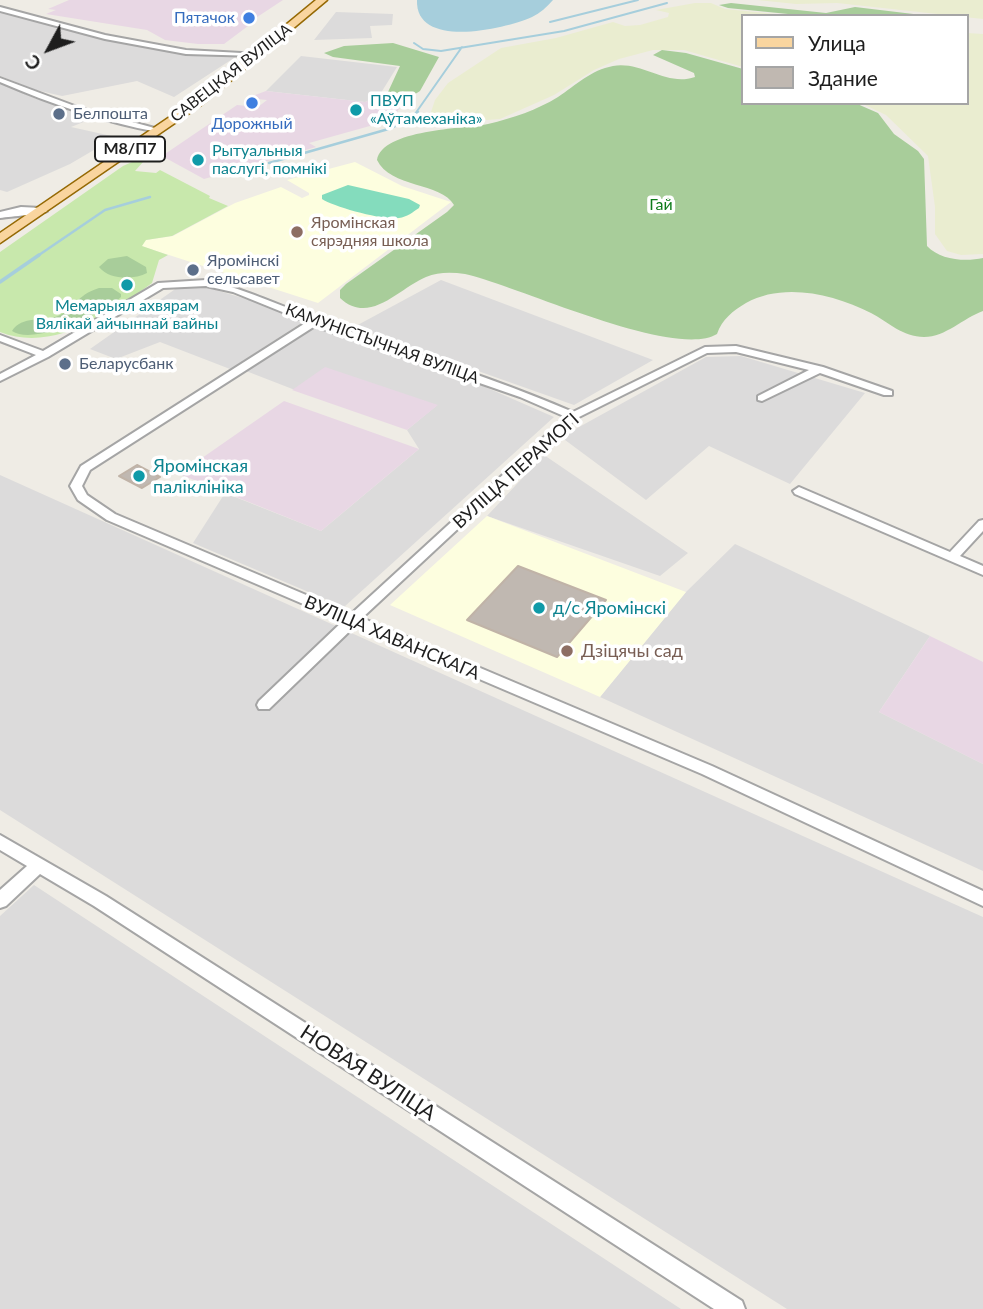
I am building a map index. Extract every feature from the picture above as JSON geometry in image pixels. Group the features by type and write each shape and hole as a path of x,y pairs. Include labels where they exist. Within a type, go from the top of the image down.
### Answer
{"main road":[{"name":"САВЕЦКАЯ ВУЛІЦА","path":"0,239 200,101 322,0"}],"street":[{"path":"0,9 105,37 172,49 257,54"},
{"path":"0,80 118,123 158,130"},
{"path":"0,215 20,210 41,211"},
{"name":"КАМУНІСТЫЧНАЯ ВУЛІЦА","path":"0,378 44,355 160,285 206,283 236,290 314,322 524,395 573,416"},
{"name":"ВУЛІЦА ХАВАНСКАГА","path":"314,322 85,468 76,486 82,497 111,517 706,770 983,899"},
{"path":"0,338 44,355"},
{"name":"ВУЛІЦА ПЕРАМОГІ","path":"264,705 573,416 705,350 736,349 819,369 888,393"},
{"path":"762,398 819,369"},
{"path":"799,491 983,571"},
{"path":"952,558 983,524"},
{"name":"НОВАЯ ВУЛІЦА","path":"0,842 100,901 734,1309"},
{"path":"0,901 38,866"}],"shaded area":[{"path":"69,0 283,0 245,25 248,26 224,44 198,44 165,40 147,30 46,14 56,10 48,9"},
{"path":"757,0 983,0 983,19 969,17 969,14 937,14 837,3 796,4"},
{"path":"711,3 725,9 775,14 741,14 741,66 684,50 653,50 619,59 594,70 554,95 500,119 448,123 429,118 435,100 448,83 501,48 556,38 613,22 625,26 640,25 668,17 669,13 656,10"},
{"path":"0,12 104,39 188,54 237,56 174,97 137,81 62,96 36,90 0,76"},
{"path":"336,12 393,14 392,25 370,26 372,38 314,40"},
{"path":"969,33 983,34 983,254 961,255 947,251 935,234 935,207 928,156 886,115 865,105 969,105"},
{"path":"301,56 397,67 379,96 365,102 266,91"},
{"path":"0,83 34,98 96,117 71,127 116,137 70,164 7,192 0,190"},
{"path":"266,91 365,102 379,96 405,100 397,112 377,124 309,143 316,147 204,179 162,156 237,105 258,107 267,100 247,98"},
{"name":"Яромінская сярэдняя школа","path":"355,162 402,186 451,202 318,303 141,246 146,240 173,236 235,203 281,187 302,198 309,193 287,180"},
{"path":"441,280 653,360 574,405 354,327"},
{"path":"181,285 199,285 253,301 303,322 230,369 160,342 116,359 90,349"},
{"path":"316,325 467,379 554,417 344,607 193,543 225,493 321,531 419,449 407,430 437,405 295,390 246,371"},
{"path":"741,356 865,393 790,484 709,446 646,500 561,437 706,357"},
{"path":"325,367 438,405 407,430 292,390"},
{"path":"284,401 419,449 321,531 179,474"},
{"path":"544,455 688,553 660,576 487,516"},
{"path":"0,475 983,917 983,1309 787,1309 0,810"},
{"name":"Дзіцячы сад","path":"487,516 686,592 600,697 390,605"},
{"path":"735,544 930,636 879,712 983,764 983,871 600,697 686,592"},
{"path":"930,636 983,662 983,764 879,712"},
{"path":"34,885 681,1309 0,1309 0,916"}],"green space":[{"path":"731,3 826,13 855,7 913,14 788,14 719,5"},
{"path":"393,43 439,57 420,91 413,95 388,92 400,66 333,57 324,53 344,46"},
{"name":"Гай","path":"662,50 686,53 741,68 741,105 860,105 878,113 894,134 918,151 924,159 927,246 932,251 953,259 983,258 983,311 947,331 924,337 902,332 871,313 841,300 808,293 776,293 746,303 728,316 717,334 696,339 667,337 632,329 460,273 440,273 426,277 373,307 351,306 340,298 340,290 346,284 454,205 438,192 393,176 377,160 382,150 408,136 488,124 524,113 558,97 591,74 613,66 634,67 674,79 695,77 694,73 653,55"},
{"path":"132,162 143,162 135,171 156,173 160,170 228,206 172,236 146,240 142,246 168,255 159,260 152,283 99,318 60,334 40,338 0,332 0,252"},
{"path":"348,185 409,199 420,205 407,215 392,218 360,213 322,199 322,195"},
{"path":"127,256 146,267 147,273 122,278 99,267 108,259"},
{"path":"99,288 112,288 121,294 121,297 100,312 52,331 22,335 12,331 27,321 58,316 85,294"}],"water":[{"path":"417,0 553,0 538,14 519,22 464,32 445,31 430,25 420,16"}],"building":[{"name":"Яромінская паліклініка","path":"137,465 160,477 142,488 119,476"},
{"name":"д/с Яромінскі","path":"518,566 606,600 557,657 467,620"}],"waterway":[{"path":"550,22 638,0"},
{"path":"462,48 564,31 667,3"},
{"path":"414,43 423,49 441,51 462,48"},
{"path":"415,114 462,48"},
{"path":"269,163 392,128 415,114"},
{"path":"36,257 105,210 150,197"},
{"path":"0,282 39,255"}],"place":[{"name":"Пятачок","path":"249,18"},
{"name":"Дорожный","path":"252,103"},
{"name":"ПВУП «Аўтамеханіка»","path":"356,110"},
{"name":"Белпошта","path":"59,114"},
{"name":"Рытуальныя паслугі, помнікі","path":"198,160"},
{"name":"Яромінская сярэдняя школа","path":"297,232"},
{"name":"Яромінскі сельсавет","path":"193,270"},
{"name":"Мемарыял ахвярам Вялікай айчыннай вайны","path":"127,285"},
{"name":"Беларусбанк","path":"65,364"},
{"name":"Яромінская паліклініка","path":"139,476"},
{"name":"д/с Яромінскі","path":"539,608"},
{"name":"Дзіцячы сад","path":"567,651"}]}
